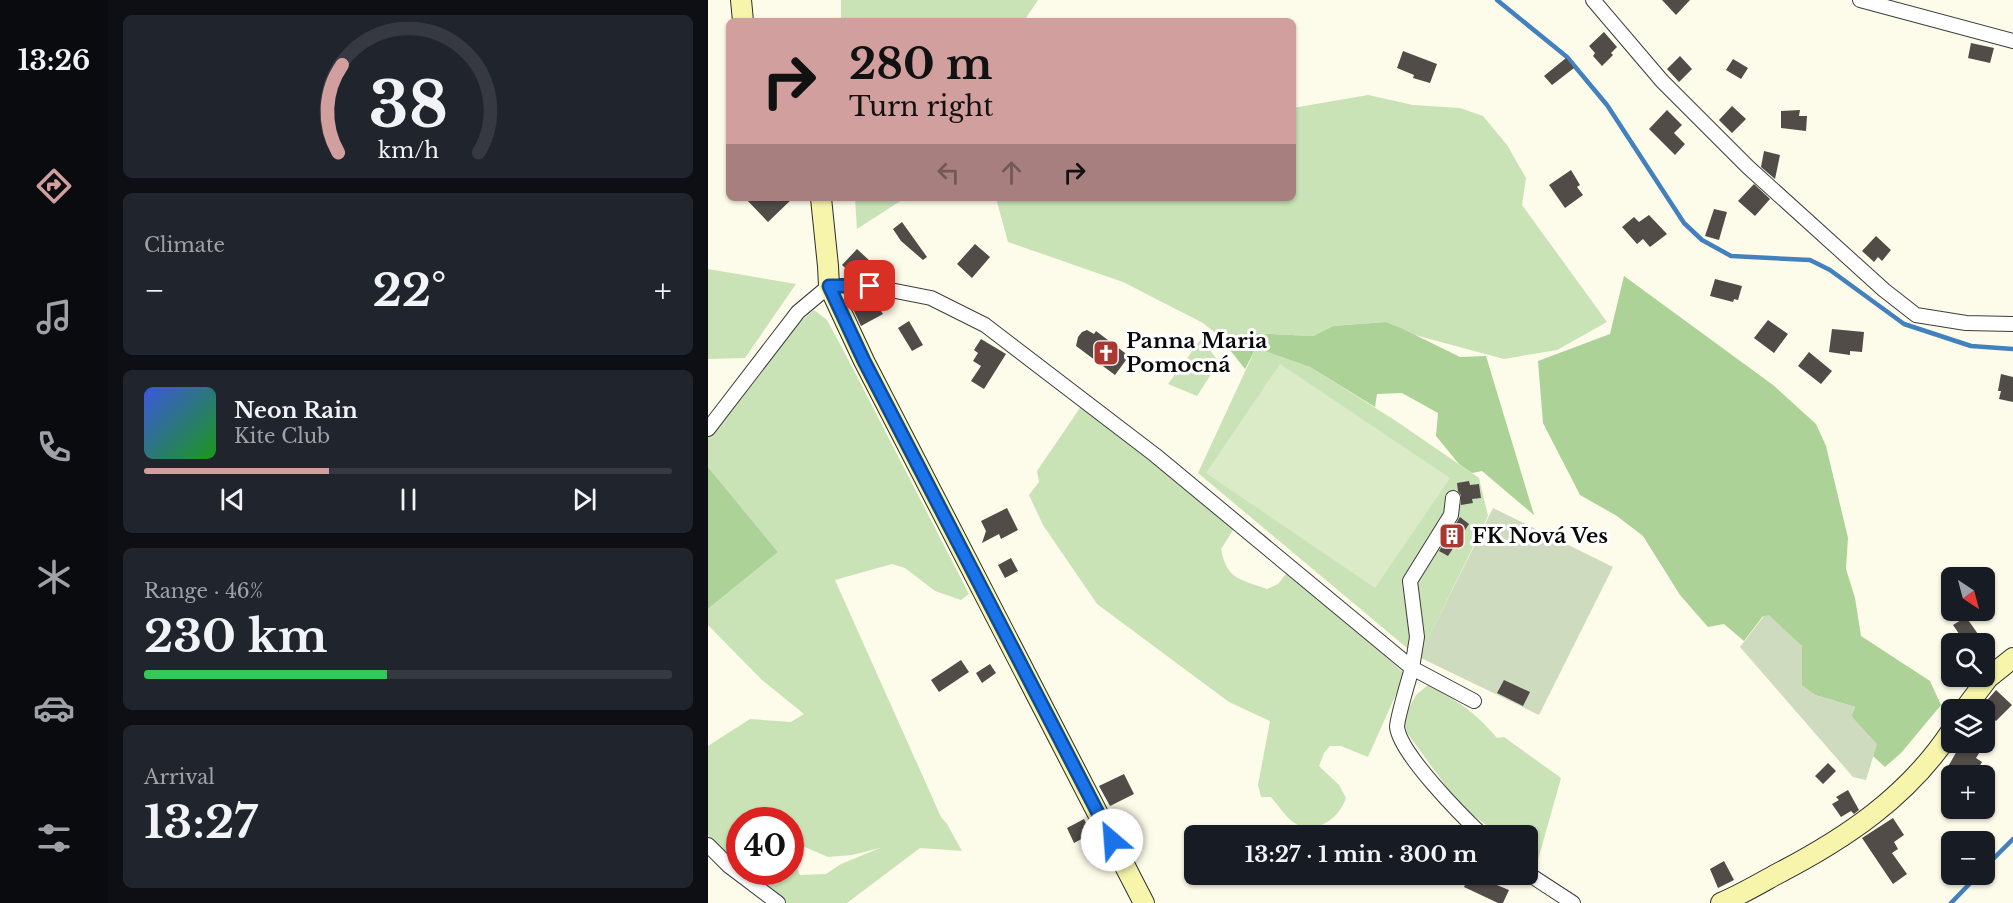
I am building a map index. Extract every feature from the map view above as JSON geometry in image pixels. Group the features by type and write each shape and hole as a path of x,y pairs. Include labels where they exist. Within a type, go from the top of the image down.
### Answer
{"street":[{"path":"741,0 743,18"},
{"path":"1593,0 1662,81 1748,167 1884,290 1916,315 1966,323 2013,324"},
{"path":"1860,0 2013,41"},
{"path":"821,201 829,286 864,361 1144,903"},
{"path":"708,429 798,312 829,286 870,286 931,298 986,325 1155,455 1412,668 1474,701"},
{"path":"1453,498 1451,515 1410,581 1417,638 1397,727 1405,746 1434,785 1471,825"},
{"path":"1973,699 1988,678 2013,658"},
{"path":"1721,903 1802,861 1862,823 1903,790 1941,746"},
{"path":"708,845 729,866 778,903"},
{"path":"1538,880 1573,903"}],"green space":[{"path":"841,0 1038,0 1026,18 841,18"},
{"path":"1368,95 1413,105 1460,108 1483,116 1507,145 1526,178 1522,205 1607,322 1557,350 1504,359 1415,335 1386,322 1333,326 1313,336 1248,333 1219,336 1203,323 1123,282 1008,242 997,201 1296,201 1296,107"},
{"path":"855,201 900,201 857,229"},
{"path":"708,269 796,284 745,358 708,359"},
{"path":"1624,276 1773,385 1816,424 1826,446 1848,538 1846,569 1855,598 1861,636 1930,681 1941,705 1901,753 1885,767 1873,756 1876,744 1851,716 1855,707 1815,695 1801,685 1802,646 1763,616 1744,641 1724,624 1708,627 1680,595 1643,536 1617,516 1580,495 1543,423 1538,361 1610,334"},
{"path":"814,310 827,320 969,594 961,600 935,591 905,568 892,564 835,580 941,817 962,851 920,848 847,903 786,903 762,885 804,885 804,875 826,874 841,864 880,848 852,855 828,857 804,847 804,807 726,807 726,854 708,835 708,746 750,719 791,722 804,714 762,680 708,625 708,609 778,552 708,467 708,438 800,322"},
{"path":"1386,322 1460,357 1486,356 1534,515 1482,471 1472,473 1459,464 1436,436 1438,413 1402,393 1377,394 1375,407 1310,367 1256,348 1245,369 1219,336 1248,333 1313,336 1333,326"},
{"path":"1201,339 1219,362 1197,396 1168,384"},
{"path":"1256,348 1310,367 1393,419 1479,478 1488,516 1419,658 1198,473"},
{"path":"1280,364 1450,478 1375,588 1206,473"},
{"path":"1084,402 1235,527 1221,549 1231,573 1242,580 1267,589 1278,584 1286,574 1340,615 1405,674 1368,757 1341,746 1330,746 1324,753 1319,766 1339,785 1346,798 1343,806 1332,819 1322,825 1299,825 1284,814 1271,797 1261,797 1258,785 1270,721 1229,702 1097,604 1043,525 1029,495 1039,482 1037,471"},
{"path":"708,467 778,552 708,609"},
{"path":"1493,508 1613,567 1539,715 1419,657"},
{"path":"1769,615 1802,646 1802,685 1815,695 1855,707 1851,716 1877,744 1866,780 1853,777 1740,647 1764,616"},
{"path":"1428,685 1448,696 1466,708 1497,738 1504,737 1561,778 1538,860 1538,825 1487,825 1462,808 1407,733 1403,719 1416,695"}],"building":[{"path":"1662,0 1690,0 1676,15"},
{"path":"1604,32 1617,47 1611,53 1613,55 1602,66 1593,56 1595,53 1589,46"},
{"path":"1971,43 1994,48 1990,63 1968,58"},
{"path":"1403,51 1437,64 1430,83 1413,78 1414,75 1397,68"},
{"path":"1680,56 1692,69 1679,82 1667,69"},
{"path":"1566,58 1574,68 1552,85 1544,76"},
{"path":"1733,59 1748,68 1741,79 1726,70"},
{"path":"1732,106 1746,119 1732,133 1719,120"},
{"path":"1667,110 1682,125 1674,133 1685,144 1675,155 1649,129"},
{"path":"1800,110 1799,116 1807,116 1806,131 1781,128 1781,111"},
{"path":"1764,151 1780,155 1775,179 1761,167"},
{"path":"1571,170 1580,185 1577,187 1583,195 1565,208 1549,185"},
{"path":"1754,184 1770,199 1755,216 1738,201"},
{"path":"748,201 790,201 768,222"},
{"path":"1714,209 1727,212 1719,240 1705,236"},
{"path":"1649,215 1667,234 1650,247 1643,239 1637,244 1622,227 1634,217 1639,222"},
{"path":"902,222 927,257 923,260 901,241 893,229"},
{"path":"1876,236 1891,250 1882,261 1878,257 1874,262 1862,251"},
{"path":"975,244 990,257 972,278 957,264"},
{"path":"857,249 871,262 859,275 855,271 852,274 842,265"},
{"path":"1715,279 1742,286 1738,300 1734,299 1733,302 1710,296"},
{"path":"868,299 871,305 876,303 883,314 861,326 852,307"},
{"path":"1768,320 1788,334 1774,353 1754,338"},
{"path":"909,321 923,345 912,351 898,328"},
{"path":"1832,329 1864,332 1862,352 1850,351 1850,355 1829,352"},
{"name":"Panna Maria Pomocná","path":"1087,330 1094,334 1096,331 1129,356 1115,375 1076,346 1078,337"},
{"path":"981,339 1006,354 984,389 971,381 981,366 973,361 978,353 974,350"},
{"path":"1809,352 1832,371 1821,384 1798,366"},
{"path":"2001,374 2013,377 2013,402 1999,399"},
{"path":"1469,481 1470,485 1479,484 1481,498 1472,499 1473,503 1461,505 1457,483"},
{"path":"1007,508 1018,530 1001,539 999,534 982,543 986,531 981,521"},
{"name":"FK Nová Ves","path":"1460,517 1469,524 1448,556 1439,551"},
{"path":"1011,558 1018,571 1005,578 998,565"},
{"path":"1960,621 1969,621 1977,633 1958,633 1953,625"},
{"path":"961,660 969,672 939,692 931,680"},
{"path":"990,664 996,673 982,683 976,673"},
{"path":"1504,680 1530,692 1523,706 1497,693"},
{"path":"1996,690 2012,705 1996,721 1995,699 1988,699"},
{"path":"1956,753 1979,753 1976,758 1982,762 1980,765 1949,765"},
{"path":"1828,763 1836,771 1823,784 1815,776"},
{"path":"1124,774 1134,794 1110,806 1099,786"},
{"path":"1848,790 1859,810 1854,814 1851,811 1841,817 1832,804 1839,800 1836,797"},
{"path":"1893,818 1904,835 1894,842 1898,849 1892,853 1907,874 1893,884 1862,838"},
{"path":"1084,819 1091,834 1074,843 1067,828"},
{"path":"1724,861 1734,880 1718,888 1710,869"},
{"path":"1465,885 1497,885 1509,890 1503,903 1498,903 1464,887"}],"waterway":[{"path":"1497,0 1567,57 1607,105 1684,223 1702,240 1731,256 1810,260 1830,270 1904,324 1971,346 2013,349"},
{"path":"1995,857 2013,839"},
{"path":"1951,903 1968,885"}],"place":[{"name":"Panna Maria Pomocná","path":"1106,353"},
{"name":"FK Nová Ves","path":"1452,536"}],"route":[{"path":"870,286 829,286 864,361 1112,840"}]}
